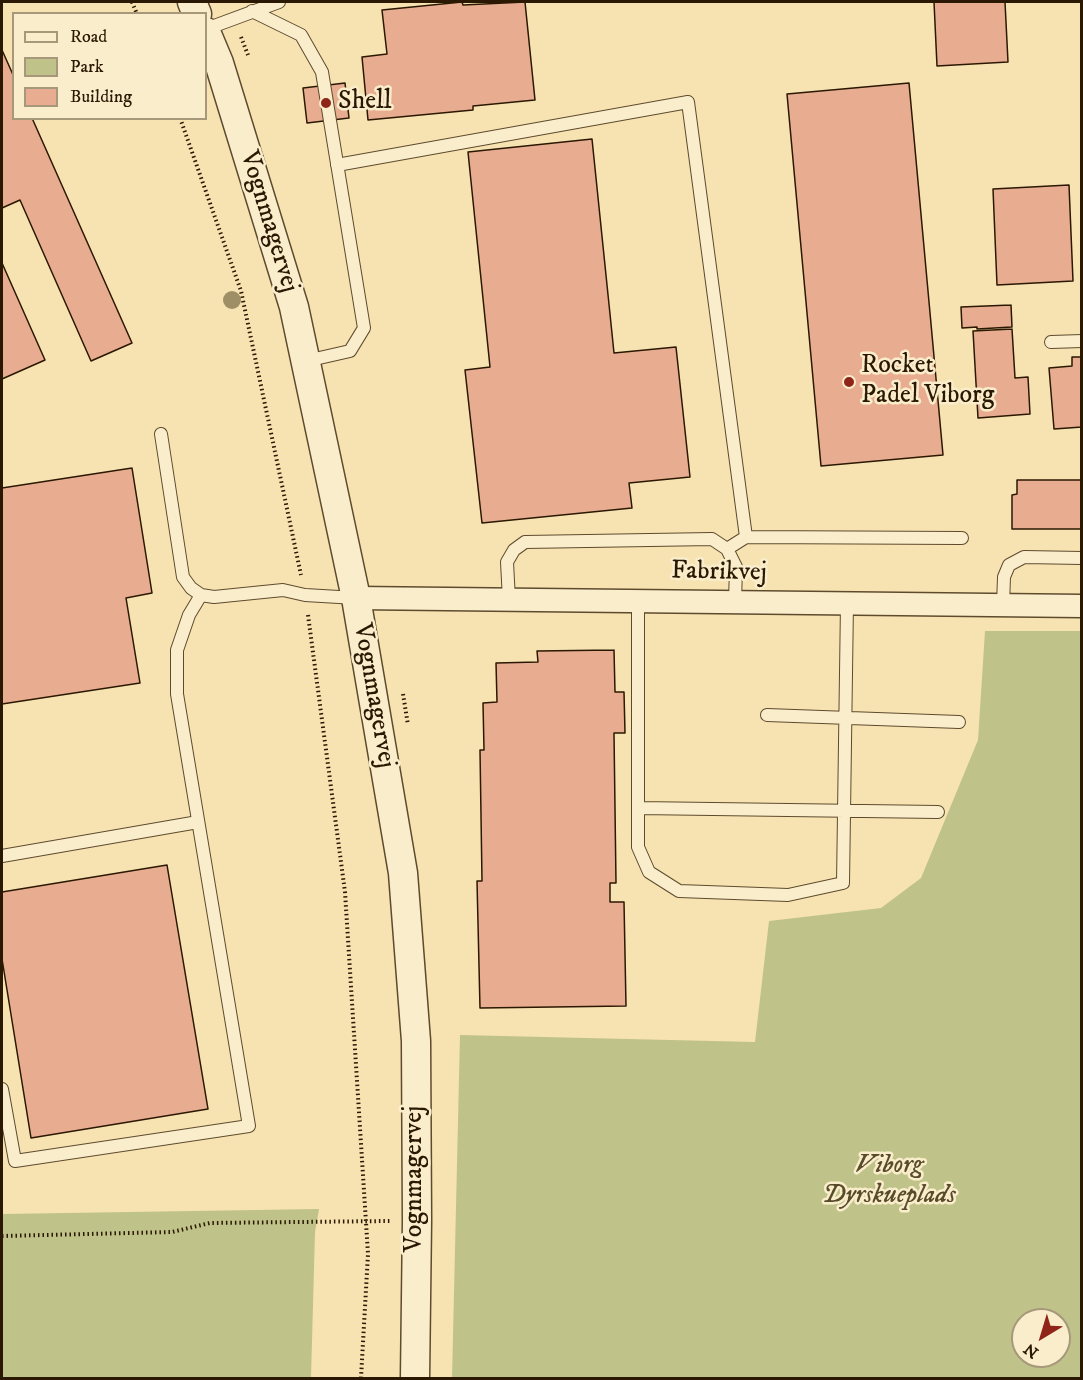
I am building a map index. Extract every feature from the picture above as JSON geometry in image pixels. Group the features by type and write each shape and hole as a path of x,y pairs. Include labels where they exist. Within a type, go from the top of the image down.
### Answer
{"street":[{"name":"Vognmagervej","path":"207,33 219,63 294,307 356,598 403,873 416,1041 415,1378"},
{"name":"Fabrikvej","path":"356,598 1082,606"}],"lane":[{"path":"207,14 252,11 275,3"},
{"path":"252,11 301,35 322,72 364,328 350,351 306,361"},
{"path":"337,165 688,102 746,537"},
{"path":"1051,342 1082,340"},
{"path":"162,434 183,576 190,588 201,595 214,597 283,590 305,595 356,598"},
{"path":"727,549 746,537 962,537"},
{"path":"509,600 507,562 514,549 525,542 712,539 727,549 736,567 735,602"},
{"path":"1003,605 1004,577 1009,565 1024,557 1082,558"},
{"path":"2,1089 15,1161 249,1126 177,694 177,650 189,615 201,595"},
{"path":"638,601 638,847 649,872 679,891 788,895 843,883 847,603"},
{"path":"767,715 959,722"},
{"path":"638,808 938,812"},
{"path":"2,856 198,822"}],"path":[{"path":"181,120 241,291 305,595 345,892 368,1254 361,1378"},
{"path":"2,1236 172,1232 210,1223 366,1220"}],"green space":[{"name":"Viborg Dyrskueplads","path":"985,631 1081,631 1081,1378 452,1378 460,1035 755,1042 769,921 881,908 921,878 978,740"},
{"path":"319,1209 315,1232 311,1378 2,1378 2,1214"}],"building":[{"path":"462,2 463,5 525,2 535,100 473,106 473,110 368,120 362,57 387,54 382,10"},
{"path":"934,2 1005,2 1008,62 937,66"},
{"path":"2,50 12,72 12,120 33,120 132,343 91,361 20,200 2,208"},
{"name":"Shell","path":"345,83 349,118 307,123 303,88"},
{"path":"909,83 943,455 821,466 787,94"},
{"path":"592,139 614,353 676,347 690,477 629,483 632,508 482,523 465,370 490,367 468,152"},
{"path":"1069,185 1073,281 997,285 993,189"},
{"path":"2,263 45,360 2,379"},
{"path":"1011,305 1012,327 962,328 961,307"},
{"path":"1012,329 1015,378 1028,377 1030,414 978,418 973,331"},
{"path":"1072,357 1082,357 1082,427 1054,429 1049,368 1072,366"},
{"path":"132,468 152,593 126,598 140,683 2,704 2,488"},
{"path":"1017,480 1082,480 1082,529 1012,529 1012,495 1017,494"},
{"path":"614,650 615,692 624,692 625,733 614,733 616,883 610,883 610,902 624,902 626,1006 480,1008 477,881 482,881 480,750 484,750 483,703 497,702 496,663 538,662 537,651"},
{"path":"167,865 208,1109 31,1138 2,959 2,892"}],"place":[{"name":"Shell","path":"326,103"},
{"name":"Rocket Padel Viborg","path":"849,382"}]}
